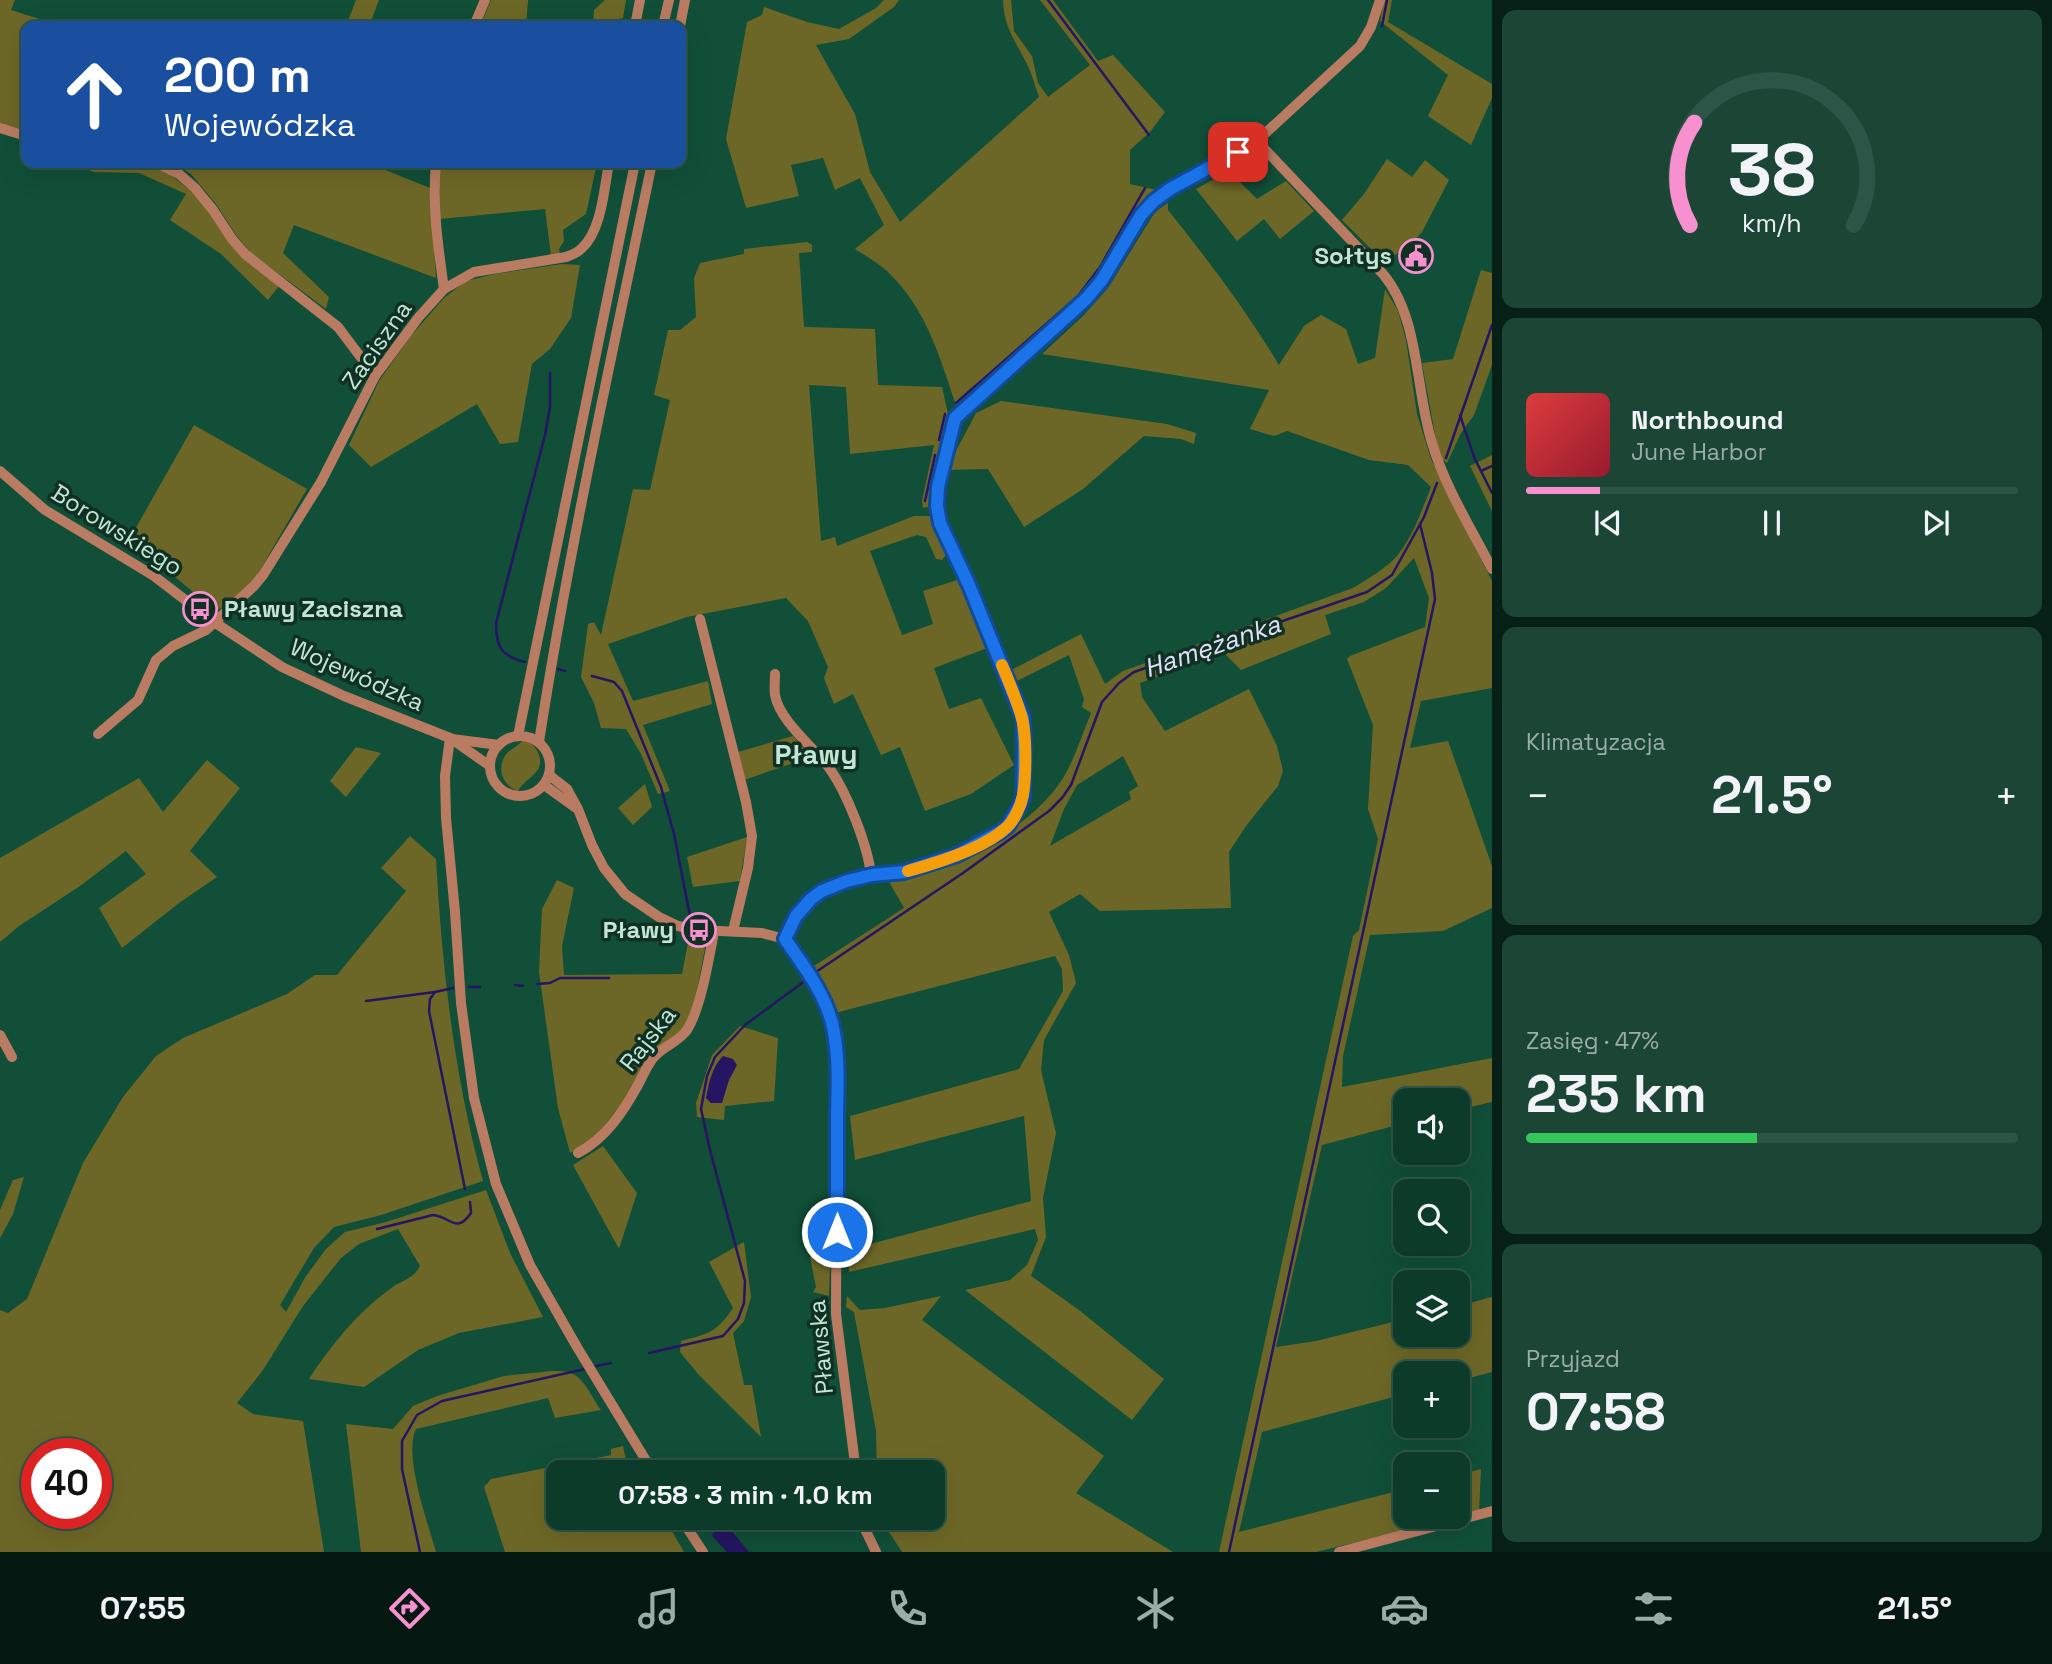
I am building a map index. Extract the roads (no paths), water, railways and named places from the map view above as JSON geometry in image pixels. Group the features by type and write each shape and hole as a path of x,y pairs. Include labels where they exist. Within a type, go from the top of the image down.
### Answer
{"street":[{"path":"476,21 485,0"},
{"path":"636,21 640,0"},
{"path":"664,21 668,0"},
{"path":"681,21 685,0"},
{"path":"547,780 578,809 604,868 625,894 659,917 678,926 714,932 762,933 785,939 796,916 811,899 835,885 872,875 904,872 957,855 1008,826 1023,797 1023,718 969,585 940,523 937,506 938,487 955,418 1086,299 1102,280 1141,215 1154,201 1170,189 1257,141 1360,46 1371,27 1380,0"},
{"path":"0,128 21,134"},
{"path":"1257,141 1383,274 1396,292 1406,316 1427,425 1439,463 1492,569"},
{"path":"167,168 195,188 245,254 338,327 375,376"},
{"path":"435,168 435,230 444,289"},
{"name":"Zaciszna","path":"98,734 138,700 156,660 173,646 206,630 263,575 321,482 375,376 418,318 444,289 474,272 566,257 580,251 589,241 597,224 608,168"},
{"path":"518,736 634,168"},
{"path":"539,743 551,665 651,168"},
{"name":"Borowskiego","path":"0,471 45,510 154,576 215,622"},
{"path":"700,620 746,802 752,836 748,868 733,931"},
{"name":"Wojewódzka","path":"215,622 282,667 344,696 450,738 490,766"},
{"path":"775,674 775,694 779,710 830,769 846,796 872,875"},
{"path":"518,736 529,737 539,743 549,757 547,780 531,795 523,796 510,794 496,785 490,766 492,756 499,745 506,739 518,736"},
{"path":"450,738 445,776 446,818 461,1003 474,1098 496,1184 530,1265 646,1460"},
{"name":"Wojewódzka","path":"450,738 499,745"},
{"name":"Rajska","path":"578,1153 601,1138 633,1093 652,1060 686,1032 706,974 714,932"},
{"name":"Pławska","path":"785,939 807,971 832,1023 838,1091 836,1314 854,1460"},
{"path":"0,1035 12,1058"},
{"path":"1339,1552 1492,1511"},
{"path":"689,1530 703,1552"},
{"path":"865,1530 876,1552"}],"waterway":[{"path":"1048,0 1149,135"},
{"path":"1382,26 1387,0"},
{"path":"956,403 1078,296 1100,267 1145,188"},
{"path":"1446,458 1492,325"},
{"path":"525,662 510,657 502,649 497,638 496,623 545,435 550,407 550,373"},
{"path":"939,440 945,414"},
{"path":"1460,415 1474,457 1492,493"},
{"path":"925,501 935,455"},
{"path":"1481,471 1492,466"},
{"name":"Hamężanka","path":"813,974 963,873 1049,811 1071,785 1102,702 1119,683 1134,672 1367,592 1392,575 1424,517 1437,483"},
{"path":"1229,1552 1435,599 1432,573 1420,524"},
{"path":"558,669 565,671"},
{"path":"592,676 614,682 622,691 661,787 674,834 690,916"},
{"path":"537,984 550,983 560,978 609,978"},
{"path":"649,1353 723,1336 738,1319 744,1303 745,1281 701,1109 707,1076 715,1057 745,1025 806,980"},
{"path":"515,985 523,986"},
{"path":"469,987 480,987"},
{"path":"453,988 435,992 430,999 429,1011 465,1189"},
{"path":"366,1001 435,992"},
{"path":"377,1229 433,1215 453,1223 461,1223 471,1213 470,1202"},
{"path":"596,1366 611,1363"},
{"path":"420,1552 402,1469 402,1441 417,1415 442,1401 585,1369"}],"place":[{"name":"Sołtys","path":"1416,256"},
{"name":"Pławy Zaciszna","path":"200,609"},
{"name":"Pławy","path":"699,930"}],"district":[{"name":"Pławy","path":"816,754"}]}
